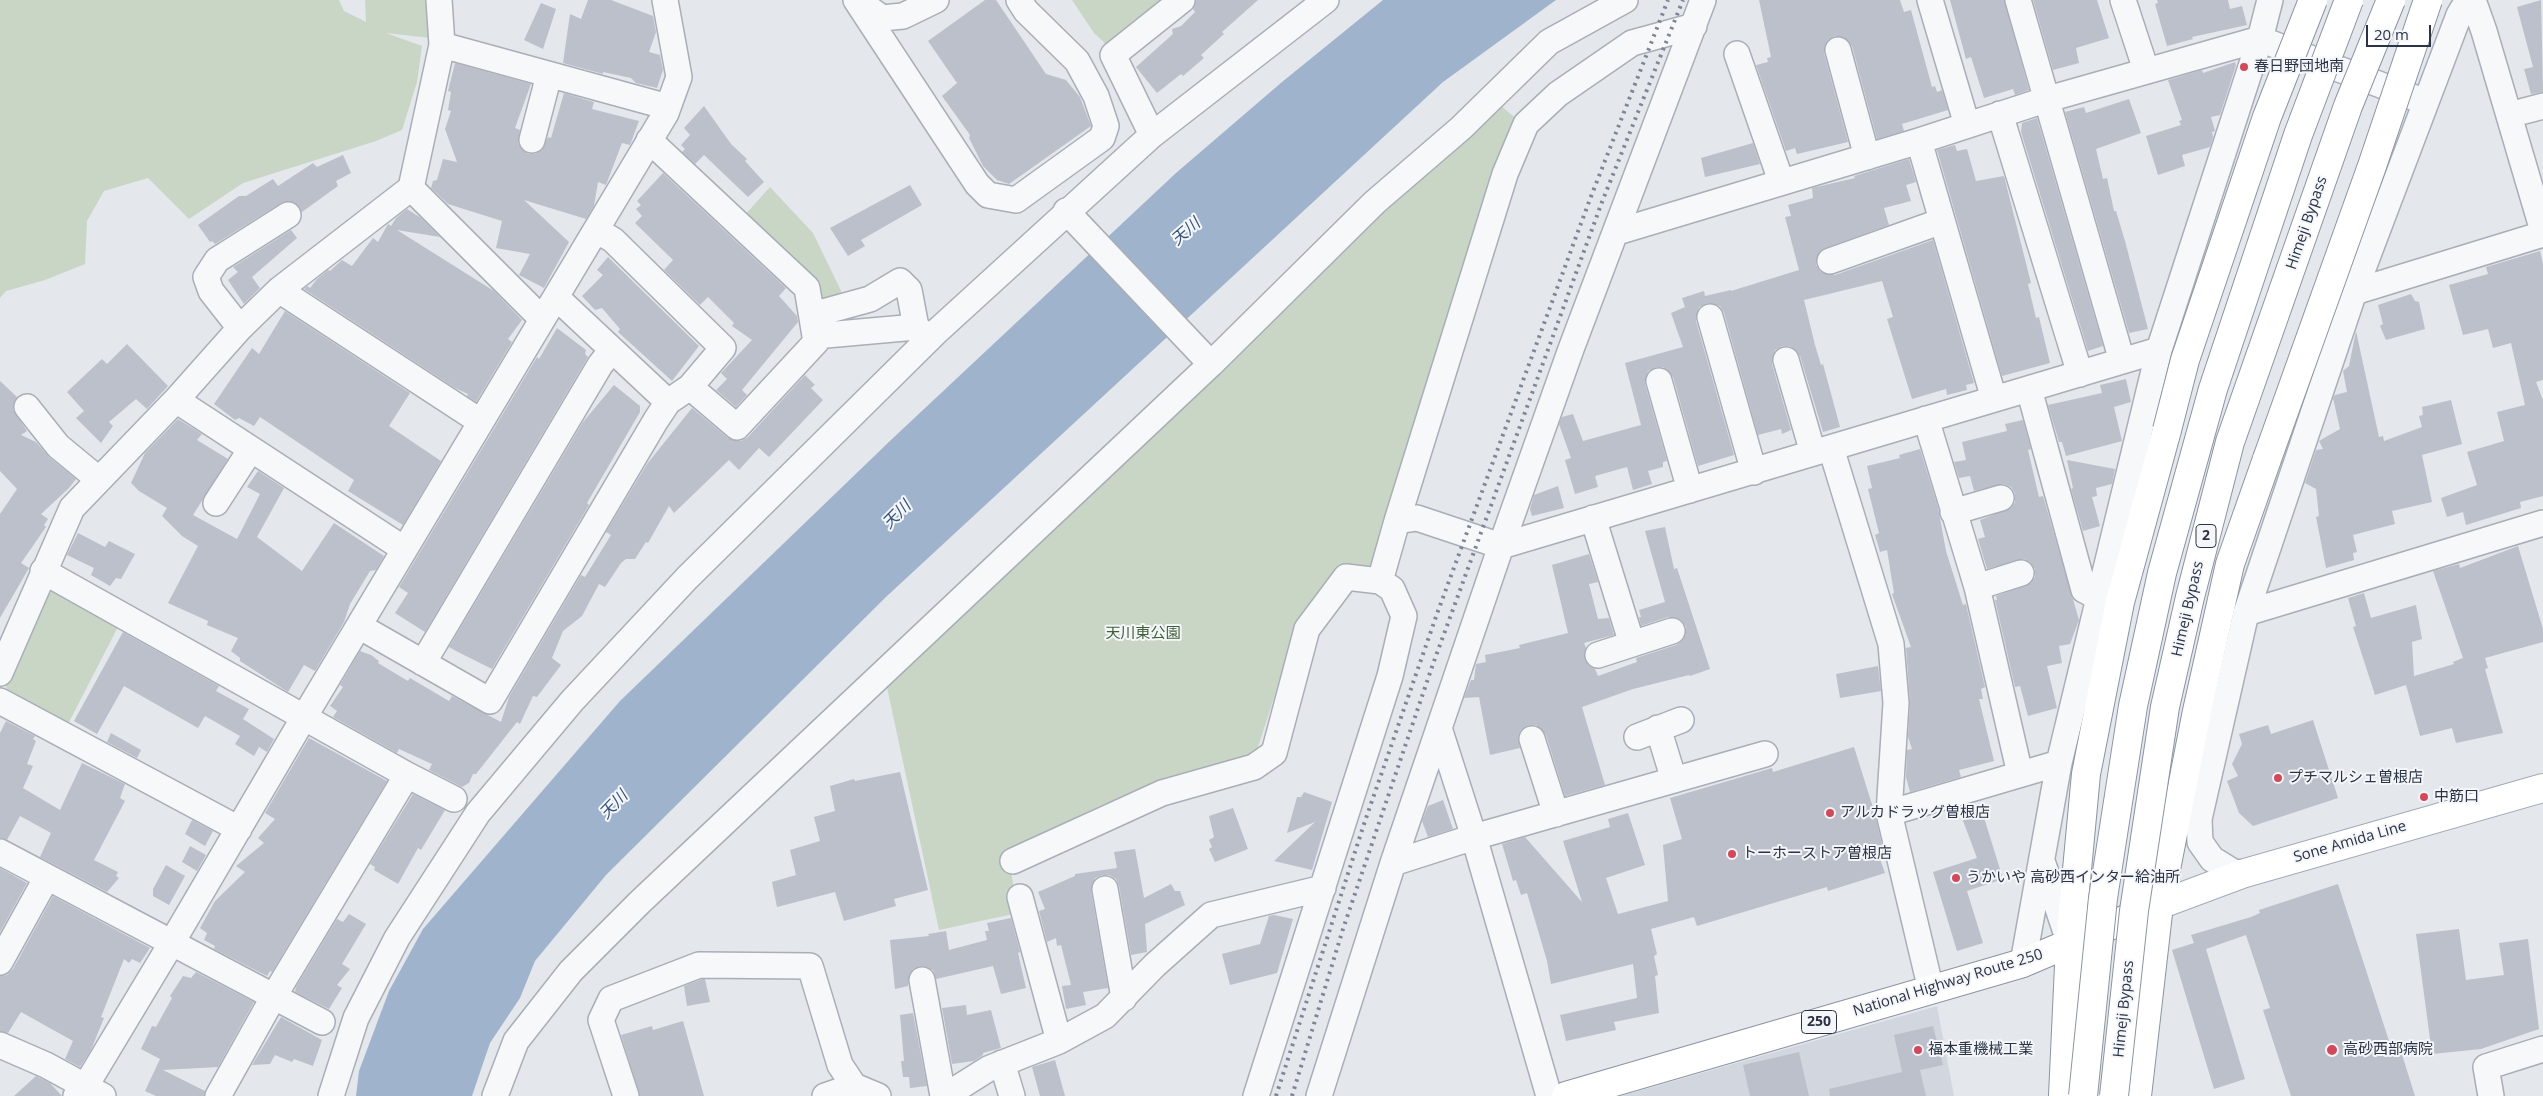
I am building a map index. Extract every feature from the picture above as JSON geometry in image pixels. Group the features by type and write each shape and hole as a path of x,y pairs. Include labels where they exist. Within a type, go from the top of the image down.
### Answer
{"main road":[{"path":"2063,1096 2070,944 2086,774 2120,602 2185,360 2266,117 2313,0"},
{"name":"2","path":"2083,1096 2103,898 2133,706 2162,573 2213,388 2298,135 2349,0"},
{"name":"Himeji Bypass","path":"2114,1096 2134,911 2165,708 2193,588 2230,442 2348,106 2391,0"},
{"path":"2137,1096 2159,905 2188,817 2210,713 2230,564 2372,166 2428,0"},
{"name":"Sone Amida Line","path":"2159,905 2245,873 2543,788"},
{"name":"National Highway Route 250","path":"1566,1096 2023,963 2159,905"}],"street":[{"path":"0,673 72,508 176,400 240,328 279,290 411,188 442,45 439,0"},
{"path":"0,1045 46,1065 88,1093 171,944 303,719 668,107 679,77 665,0"},
{"path":"857,0 882,18 903,16 936,0"},
{"path":"857,0 978,184 988,195 1016,200 1102,138 1106,126 1096,96 1076,61 1026,11 1019,0"},
{"path":"1152,135 1113,55 1182,0"},
{"path":"331,1096 356,1018 397,938 478,812 572,701 686,578 923,332 1066,211 1152,135 1326,0"},
{"path":"496,1096 516,1042 571,971 640,902 1211,364 1375,202 1461,128 1549,42 1625,0"},
{"path":"1319,1096 1393,863 1571,348 1617,232 1703,0"},
{"path":"1930,0 1967,125"},
{"path":"2018,0 2122,361"},
{"path":"2123,0 2146,70"},
{"path":"2023,963 2059,762 2159,350 2260,39 2270,0"},
{"path":"2245,873 2233,872 2212,859 2200,842 2188,817 2210,713 2246,613 2354,292 2459,15 2468,0"},
{"path":"2354,292 2543,232 2484,31 2473,0"},
{"path":"1380,581 1397,520 1505,174 1526,124 1558,94 1632,43 1694,26"},
{"path":"1617,232 2146,70 2260,39 2426,102"},
{"path":"442,45 668,107"},
{"path":"1838,50 1867,157"},
{"path":"1737,54 1781,182"},
{"path":"532,140 549,75"},
{"path":"2509,115 2543,106"},
{"path":"2000,114 2080,374"},
{"path":"649,140 807,288 816,342 737,427 690,387"},
{"path":"1919,141 1994,400"},
{"path":"411,188 542,319"},
{"path":"1066,211 1211,364"},
{"path":"240,328 211,291 206,277 217,260 288,215"},
{"path":"1830,260 1942,221"},
{"path":"359,626 490,701 668,402 690,387 723,348 613,240 596,230"},
{"path":"813,325 870,299 900,281 908,290 923,332"},
{"path":"279,290 481,422"},
{"path":"556,297 611,351 668,402"},
{"path":"1710,316 1754,472"},
{"path":"813,325 923,332"},
{"path":"1397,520 1417,518 1502,546 2159,350"},
{"path":"423,663 600,365 611,351"},
{"path":"1786,360 1822,450 1891,644 1896,703 1889,813 1931,990"},
{"path":"1659,381 1690,490"},
{"path":"2029,389 2084,590 2099,598"},
{"path":"176,400 404,549"},
{"path":"27,407 58,446 98,479"},
{"path":"1926,419 1977,588 2020,774"},
{"path":"216,503 251,449"},
{"path":"2099,598 2118,469"},
{"path":"1953,512 2001,498"},
{"path":"1593,518 1632,644"},
{"path":"2246,613 2543,523"},
{"path":"43,571 303,719 454,799"},
{"path":"1977,588 2021,573"},
{"path":"1013,861 1162,793 1254,767 1274,754 1307,629 1346,577 1380,581 1392,589 1404,616 1390,676 1256,1096"},
{"path":"1598,655 1672,631"},
{"path":"0,701 239,829"},
{"path":"1439,728 1474,836 1550,1096"},
{"path":"1658,728 1674,780"},
{"path":"1532,739 1556,814"},
{"path":"1393,863 1474,836 1765,754"},
{"path":"1889,813 2059,762"},
{"path":"218,1096 274,996 407,775"},
{"path":"0,852 171,944 322,1022"},
{"path":"2042,859 2070,944"},
{"path":"0,962 47,877"},
{"path":"922,980 944,1096 988,1069 1059,1041 1105,1016 1155,965 1211,915 1323,888"},
{"path":"1104,889 1124,998"},
{"path":"1020,897 1059,1041"},
{"path":"626,1096 601,1020 611,999 699,965 810,966 840,1065 854,1086 878,1096"},
{"path":"2491,1096 2486,1068 2543,1049"},
{"path":"1002,1064 1012,1096"},
{"path":"825,1096 854,1086"}],"shaded area":[{"path":"1937,1006 1954,1096 1621,1096"}],"green space":[{"path":"0,0 339,0 344,11 366,22 365,0 431,0 430,38 386,33 422,46 417,82 402,130 376,141 243,183 189,219 148,178 104,191 87,221 85,264 45,280 6,291 0,298"},
{"path":"1072,0 1162,0 1110,48 1094,33"},
{"name":"天川東公園","path":"1495,101 1519,121 1372,569 1297,627 1256,753 1235,762 1166,778 1097,807 1008,853 1018,913 939,930 885,678"},
{"path":"770,187 813,233 845,299 817,309 743,217"},
{"path":"46,588 121,621 67,726 9,694 3,680"}],"water":[{"name":"天川","path":"1383,0 1556,0 1443,82 887,596 606,875 535,961 520,998 490,1043 472,1096 356,1096 359,1071 389,991 423,929 620,701 892,439 1176,173 1282,82"}],"building":[{"path":"588,0 611,0 653,16 656,32 649,52 660,55 663,70 657,88 636,83 631,78 603,72 603,74 563,63 570,14 581,19"},
{"path":"985,0 996,0 1046,74 1066,80 1080,97 1091,126 1009,184 997,180 983,166 969,138 970,135 942,96 957,83 928,41"},
{"path":"1196,0 1258,0 1222,32 1224,34 1201,55 1204,58 1183,76 1181,74 1157,93 1136,67 1173,34 1172,29 1181,26 1195,12 1193,9"},
{"path":"1759,0 1900,0 1904,12 1911,10 1932,87 1935,86 1937,92 1942,90 1948,110 1902,124 1904,131 1877,139 1852,46 1848,40 1835,36 1828,40 1824,53 1848,142 1797,154 1795,148 1786,151 1756,65 1768,62 1767,58 1771,57"},
{"path":"1950,0 2004,0 2029,90 2015,95 2013,89 1984,98 1971,57 1966,59"},
{"path":"2033,0 2097,0 2109,38 2076,48 2079,63 2053,70"},
{"path":"2157,0 2228,0 2230,9 2242,6 2247,25 2192,37 2193,39 2167,46 2155,4 2158,3"},
{"path":"2541,0 2543,92 2531,94 2524,69 2533,67 2517,7"},
{"path":"541,3 556,9 543,49 524,40"},
{"path":"2235,62 2236,65 2220,115 2211,117 2215,131 2212,132 2213,137 2210,147 2182,155 2185,166 2158,175 2146,136 2181,125 2179,121 2182,120 2168,80 2202,70 2203,73"},
{"path":"455,63 531,84 515,128 520,130 518,144 528,154 535,154 542,150 548,137 551,138 564,93 594,102 592,109 639,121 630,145 622,143 606,185 598,182 594,206 586,219 524,200 569,242 544,288 519,275 530,254 496,248 502,221 448,204 431,188 433,181 437,180 443,159 457,162 445,129 451,111 448,110 451,92 448,91"},
{"path":"2129,99 2141,133 2096,149 2103,179 2107,178 2114,211 2116,211 2125,241 2148,329 2129,333 2065,112 2084,107 2086,113"},
{"path":"704,106 731,144 747,159 745,161 764,182 748,197 704,155 695,164 682,152 685,149 681,145 690,135 684,128"},
{"path":"2037,118 2103,346 2088,351 2021,132 2022,123"},
{"path":"1753,143 1760,164 1705,177 1701,158"},
{"path":"1955,145 1957,151 1967,149 1976,181 2004,176 2031,283 2028,284 2036,318 2039,317 2050,363 2002,376 1937,150"},
{"path":"343,155 351,173 336,181 338,186 302,212 294,202 281,203 215,244 212,241 210,242 198,225 239,196 246,196 273,179 278,186 313,163 317,167"},
{"path":"1909,159 1916,182 1906,185 1911,201 1884,208 1889,225 1825,248 1819,252 1816,265 1821,272 1835,275 1933,240 1974,383 1966,385 1967,390 1947,395 1946,389 1912,399 1887,319 1893,317 1882,281 1804,300 1815,345 1821,365 1823,364 1840,427 1823,432 1800,356 1790,346 1782,346 1775,350 1772,364 1791,430 1782,434 1781,429 1758,435 1724,313 1720,306 1707,303 1699,307 1696,321 1734,455 1698,466 1673,377 1663,367 1656,367 1648,371 1645,384 1667,461 1663,462 1663,467 1648,471 1652,484 1633,490 1627,467 1595,476 1598,487 1575,494 1565,460 1571,458 1559,424 1562,417 1573,414 1583,441 1641,425 1625,363 1683,347 1671,313 1685,307 1682,298 1704,291 1705,296 1731,291 1799,270 1785,217 1791,216 1788,205 1813,198 1812,188 1855,178 1854,176"},
{"path":"663,173 786,288 779,296 797,316 798,322 742,390 747,395 736,407 716,390 727,379 721,373 752,340 732,326 734,323 708,297 700,305 664,270 673,260 635,223 642,216 636,209 641,205 637,201"},
{"path":"910,185 922,205 861,240 865,246 848,256 830,228"},
{"path":"407,209 421,218 440,237 397,230 494,291 522,320 508,339 512,342 476,402 467,396 468,394 455,388 304,289 307,286 310,288 317,279 342,260 352,266 373,238 378,242 388,224 391,226 396,218"},
{"path":"291,230 297,238 252,277 260,288 244,304 228,280 238,272 233,267"},
{"path":"2540,251 2543,264 2543,380 2536,382 2543,400 2543,496 2520,502 2521,508 2466,525 2463,512 2447,517 2441,498 2477,485 2467,452 2504,441 2497,412 2525,405 2511,343 2493,348 2488,329 2463,335 2449,285 2488,274 2486,267"},
{"path":"608,257 699,346 672,381 618,332 620,329 602,308 595,310 582,296 603,275 597,270"},
{"path":"2411,294 2415,301 2419,302 2425,329 2386,340 2380,326 2383,324 2378,305"},
{"path":"285,311 410,393 389,426 441,461 403,525 348,491 354,480 260,417 254,426 239,418 235,420 214,404 252,348 259,354"},
{"path":"557,328 586,350 585,354 588,357 425,632 395,613 408,593 399,587 537,357 539,359"},
{"path":"2356,331 2379,437 2383,436 2384,441 2422,427 2419,416 2423,415 2422,407 2451,400 2462,444 2422,455 2432,502 2392,511 2395,524 2353,535 2357,552 2353,553 2354,560 2326,568 2316,517 2319,516 2316,489 2305,483 2316,450 2323,449 2319,441 2340,429 2333,398 2335,395 2347,392 2343,371 2349,366"},
{"path":"127,344 168,386 147,409 136,399 109,422 113,426 101,443 76,418 84,411 67,392 102,359 107,364"},
{"path":"805,375 815,385 811,388 823,400 769,457 759,448 739,470 729,460 674,513 669,506 648,543 646,542 635,559 626,559 621,563 605,587 599,584 582,616 563,631 552,658 561,665 537,697 533,696 520,724 517,722 476,774 473,774 469,783 462,787 429,770 432,764 399,749 397,753 333,717 337,711 330,706 343,687 340,685 360,651 371,655 379,661 378,663 408,681 410,678 449,701 452,696 501,722 509,697 581,575 585,577 611,535 606,532 647,464 692,408 728,438 741,441 748,437"},
{"path":"2126,379 2131,402 2114,407 2122,441 2066,456 2062,442 2059,442 2048,405 2102,393 2100,385"},
{"path":"0,381 17,397 13,410 27,431 21,435 36,442 49,457 76,479 41,514 48,519 44,525 46,527 21,563 29,568 0,618 0,514 17,489 0,471"},
{"path":"614,385 640,406 640,412 587,503 589,505 492,669 449,647 583,422"},
{"path":"178,419 202,434 197,440 228,459 193,515 237,539 260,494 247,487 258,471 284,488 257,537 302,571 334,523 384,556 376,570 370,571 350,604 344,622 315,671 304,665 288,692 240,661 240,658 231,651 238,638 207,625 208,621 168,603 198,546 182,536 162,516 167,508 139,491 131,483 145,453"},
{"path":"2023,420 2031,449 2028,450 2039,497 2043,496 2079,620 2070,644 2059,646 2062,663 2047,666 2057,708 2028,716 2020,686 2015,687 1995,600 1997,600 1996,596 2031,583 2035,577 2035,569 2030,562 2024,559 1987,569 1978,539 1985,537 1980,520 2011,508 2015,502 2015,494 2011,487 2004,484 1974,491 1970,476 1959,478 1954,462 1966,460 1962,442 2007,431 2005,424"},
{"path":"1920,449 1938,507 1946,551 1963,605 1966,604 1985,687 1981,689 1983,699 1979,699 1994,761 1959,770 1961,777 1910,792 1906,777 1907,750 1912,749 1908,737 1910,702 1906,648 1911,647 1892,594 1894,593 1887,550 1880,552 1875,535 1879,533 1868,489 1872,488 1867,466 1900,458 1899,455"},
{"path":"2067,460 2115,469 2112,484 2096,488 2097,496 2092,497 2100,526 2083,531 2071,489 2073,488"},
{"path":"1558,486 1564,508 1532,516 1530,509 1534,495"},
{"path":"1665,527 1674,569 1677,568 1710,669 1690,676 1633,689 1582,707 1605,785 1565,796 1546,735 1536,725 1527,726 1521,730 1518,736 1520,748 1490,755 1479,697 1464,698 1471,680 1474,680 1476,664 1486,662 1485,655 1520,648 1519,645 1568,633 1552,565 1589,554 1598,582 1589,584 1598,619 1609,618 1614,635 1584,643 1586,648 1585,660 1589,666 1595,669 1598,676 1637,662 1636,658 1676,645 1683,640 1686,627 1681,620 1668,617 1641,626 1639,617 1641,617 1639,610 1665,602 1645,531"},
{"path":"78,533 105,547 109,541 135,554 121,579 116,578 110,586 91,575 94,568 67,555"},
{"path":"2518,546 2543,629 2543,642 2485,658 2488,668 2485,669 2503,733 2456,743 2452,728 2420,736 2406,685 2375,695 2353,627 2356,626 2348,598 2364,593 2371,618 2416,605 2422,639 2412,642 2414,676 2454,664 2453,662 2463,658 2433,571 2459,564 2460,568"},
{"path":"123,632 219,686 216,691 249,709 243,719 274,739 267,752 259,747 254,756 235,744 240,736 205,716 198,728 124,686 97,734 74,721"},
{"path":"1878,666 1881,691 1840,698 1836,674"},
{"path":"2313,720 2338,798 2253,826 2239,813 2227,781 2238,776 2232,764 2242,744 2239,734 2268,725 2271,734"},
{"path":"6,721 35,736 33,739 36,741 27,764 33,766 23,788 60,810 82,763 125,784 120,798 125,801 94,860 118,872 116,876 119,878 107,892 40,857 51,833 20,816 7,840 0,838 0,733"},
{"path":"111,733 141,750 137,758 107,742"},
{"path":"309,738 387,781 272,972 270,971 267,976 214,949 215,946 204,940 207,933 200,928 215,901 245,872 236,866 264,843 258,838 275,819 265,813"},
{"path":"1854,747 1875,814 1885,858 1880,859 1885,873 1828,891 1827,887 1697,926 1694,917 1651,929 1657,954 1654,956 1658,975 1655,976 1659,1013 1614,1022 1616,1030 1566,1041 1560,1015 1637,998 1633,964 1551,984 1547,961 1527,893 1521,895 1516,880 1513,881 1502,844 1525,837 1582,902 1563,841 1610,827 1608,819 1628,813 1645,865 1606,878 1618,914 1668,901 1663,845 1682,839 1670,798 1772,768 1773,772"},
{"path":"900,772 928,890 894,899 896,906 844,921 835,892 777,907 772,882 796,875 790,850 820,841 814,817 835,811 830,786 854,779 855,781"},
{"path":"1304,792 1332,802 1312,870 1274,861 1315,822 1287,833 1297,797 1301,797"},
{"path":"413,794 445,810 421,850 418,848 398,884 374,870 375,867 370,864"},
{"path":"1443,800 1453,829 1428,837 1422,821 1428,806"},
{"path":"1233,808 1248,849 1215,862 1209,849 1212,847 1209,840 1214,837 1209,816"},
{"path":"1982,811 2003,879 1967,891 1983,943 1957,951 1933,872 1977,858 1962,818"},
{"path":"192,820 213,831 205,846 185,834"},
{"path":"190,846 206,855 197,871 182,862"},
{"path":"1135,849 1144,898 1171,884 1175,891 1180,891 1185,905 1145,924 1147,952 1131,955 1119,886 1116,879 1109,875 1095,878 1091,891 1108,988 1083,992 1086,1005 1066,1009 1062,986 1071,985 1061,945 1057,946 1056,938 1047,942 1039,911 1045,909 1038,892 1075,876 1075,874 1117,868 1114,852"},
{"path":"166,865 185,876 169,905 153,896 153,889"},
{"path":"0,868 27,883 0,932"},
{"path":"2338,884 2390,1044 2398,1042 2415,1096 2291,1096 2263,1010 2270,1008 2246,935 2206,949 2245,1079 2214,1089 2172,950 2194,943 2191,935 2251,917 2260,913 2259,910"},
{"path":"53,896 150,948 140,963 132,959 129,963 124,959 101,1017 104,1018 91,1050 80,1067 65,1059 73,1041 21,1012 8,1033 0,1031 0,976 7,975 13,969"},
{"path":"349,914 366,924 342,964 350,969 337,985 342,988 329,1009 295,992 296,987 337,919 343,922"},
{"path":"1274,915 1293,919 1277,973 1230,985 1222,954 1260,944 1269,916"},
{"path":"1011,918 1020,952 1018,953 1026,988 1001,994 993,966 936,979 933,970 920,966 913,969 909,975 908,986 895,989 890,940 929,936 928,934 946,931 949,950 987,940 985,931 989,931 987,923"},
{"path":"2459,929 2466,980 2504,975 2499,943 2528,939 2539,1029 2481,1049 2432,1054 2416,934"},
{"path":"196,972 254,1002 218,1067 163,1070 205,1091 204,1096 156,1096 145,1091 160,1059 141,1049 152,1026 156,1027 172,998 170,996 183,976 191,978"},
{"path":"705,979 710,1002 687,1006 684,986"},
{"path":"966,1005 967,1015 991,1010 1001,1048 983,1053 974,1061 952,1064 942,1008"},
{"path":"913,1013 927,1086 910,1088 909,1077 903,1077 901,1061 904,1061 900,1015"},
{"path":"281,1017 322,1040 313,1066 294,1059 292,1062 275,1055 270,1064 252,1065"},
{"path":"683,1021 704,1096 640,1096 621,1035 652,1026 653,1030"},
{"name":"福本重機械工業","path":"1933,1026 1943,1065 1920,1070 1926,1096 1830,1096 1829,1089 1902,1072 1894,1035"},
{"path":"1799,1052 1809,1096 1750,1096 1743,1065"},
{"path":"1055,1060 1065,1096 1040,1096 1032,1067"},
{"path":"36,1076 50,1083 62,1096 14,1096"}],"railway":[{"path":"1276,1096 1365,821 1438,611 1590,199 1668,0"},
{"path":"1292,1096 1343,929 1433,664 1602,202 1683,0"}],"place":[{"name":"春日野団地南","path":"2244,67"},
{"name":"プチマルシェ曽根店","path":"2278,778"},
{"name":"中筋口","path":"2424,797"},
{"name":"アルカドラッグ曽根店","path":"1830,813"},
{"name":"トーホーストア曽根店","path":"1732,854"},
{"name":"うかいや 高砂西インター給油所","path":"1956,878"},
{"name":"福本重機械工業","path":"1918,1050"},
{"name":"高砂西部病院","path":"2332,1050"}]}
